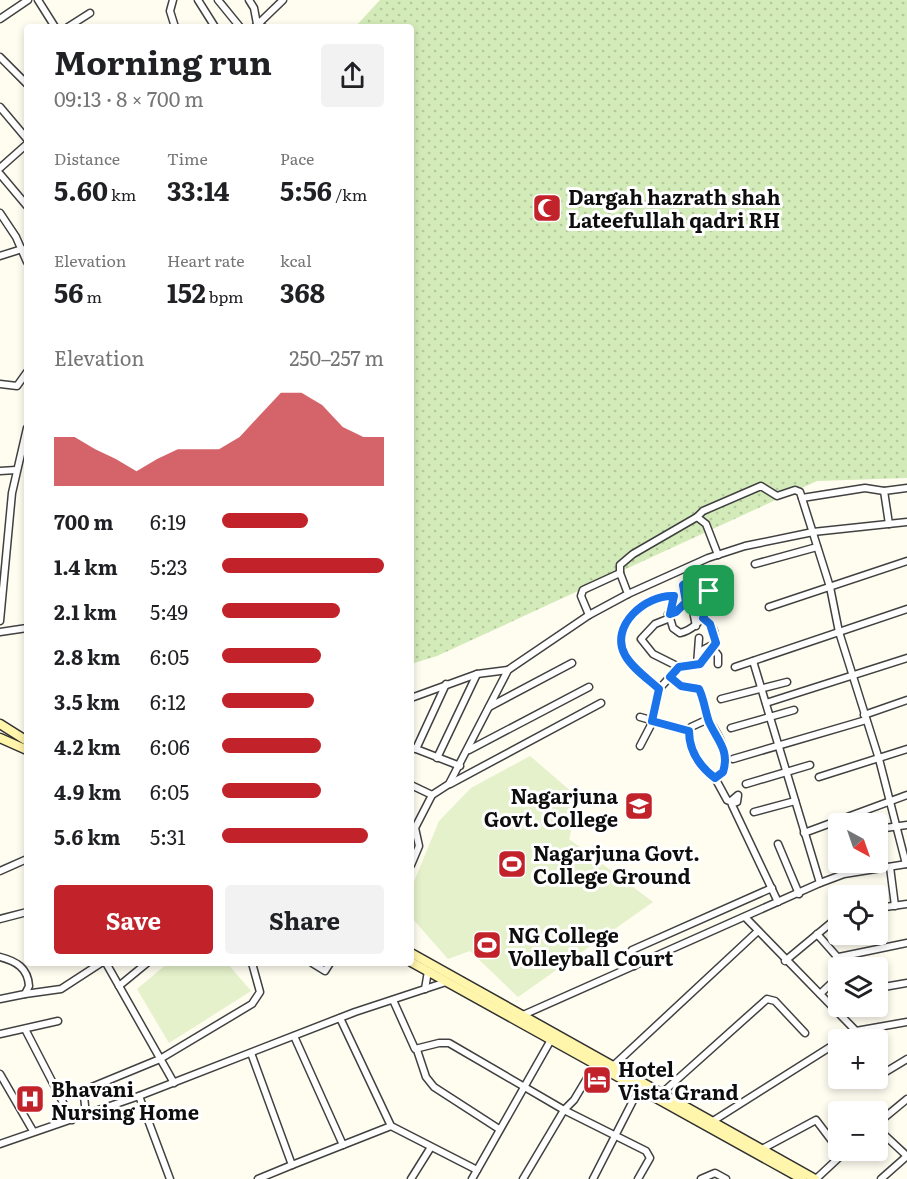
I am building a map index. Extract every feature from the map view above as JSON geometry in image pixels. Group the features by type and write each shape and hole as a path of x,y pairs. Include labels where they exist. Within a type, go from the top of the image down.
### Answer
{"main road":[{"path":"0,723 24,739"},
{"path":"0,738 24,749"},
{"path":"414,955 524,1015 595,1065 802,1179"},
{"path":"414,964 613,1066 815,1179"}],"street":[{"path":"0,19 28,0"},
{"path":"38,0 53,24"},
{"path":"173,0 170,11 174,24"},
{"path":"198,0 213,24"},
{"path":"205,9 217,0 237,24"},
{"path":"249,0 258,24"},
{"path":"260,24 283,0"},
{"path":"73,24 90,13"},
{"path":"0,57 24,81"},
{"path":"0,106 24,135"},
{"path":"0,168 24,147"},
{"path":"0,174 24,202"},
{"path":"0,213 24,254"},
{"path":"0,256 22,249"},
{"path":"0,384 17,386 24,376"},
{"path":"0,621 16,470 24,439"},
{"path":"0,471 16,470"},
{"path":"628,594 620,573 620,565 633,554 697,517 703,511 761,486 777,496 797,490 802,498 830,587 839,632 879,759 907,864 890,867 895,906"},
{"path":"802,498 865,488 884,491 907,488"},
{"path":"884,491 889,524"},
{"path":"697,517 706,524 718,555"},
{"path":"414,697 477,674 508,670 589,615 628,594 718,555 767,540 813,532 907,522"},
{"path":"754,564 817,547"},
{"path":"769,606 907,561"},
{"path":"589,615 581,592 620,573"},
{"path":"659,689 626,656 621,639 624,627 633,615 651,599 674,596 672,616 673,628 680,633 696,626 703,618 710,599 705,583 695,578 683,585 687,587 686,602 672,616 655,624 641,639 653,654 679,667 697,666 715,646"},
{"path":"696,626 693,611 697,602"},
{"path":"735,667 907,609"},
{"path":"703,618 710,624 718,664"},
{"path":"0,632 24,628"},
{"path":"697,666 699,638"},
{"path":"699,652 715,646"},
{"path":"766,704 907,658"},
{"path":"753,661 820,883"},
{"path":"489,707 572,663"},
{"path":"640,746 652,721 659,689 679,667"},
{"path":"449,784 508,670"},
{"path":"437,758 477,674"},
{"path":"670,677 681,686 699,689 709,721 721,740 725,759 723,772 715,778"},
{"path":"721,699 786,682"},
{"path":"446,684 414,748 460,766"},
{"path":"468,751 589,687"},
{"path":"734,759 865,717 907,700"},
{"path":"414,857 418,846 415,828 432,795 601,703"},
{"path":"731,728 794,710"},
{"path":"640,717 689,731"},
{"path":"709,721 691,727 689,731 690,748 704,769 715,778 721,793 731,801 778,902"},
{"path":"819,777 907,749"},
{"path":"746,784 810,765"},
{"path":"414,786 432,795"},
{"path":"804,833 907,795"},
{"path":"754,812 795,801"},
{"path":"888,827 907,825"},
{"path":"778,844 799,894"},
{"path":"0,871 24,860"},
{"path":"524,1015 847,873"},
{"path":"634,966 629,955 632,950 772,888"},
{"path":"888,907 907,904"},
{"path":"0,919 24,913"},
{"path":"745,917 786,961 828,1001"},
{"path":"786,961 828,925"},
{"path":"613,1066 758,931"},
{"path":"817,934 839,957 907,943"},
{"path":"0,957 20,965 25,972 29,986 25,994"},
{"path":"0,999 61,989 96,966"},
{"path":"108,966 174,1083"},
{"path":"119,986 143,966"},
{"path":"86,1115 84,1100 88,1089 160,1059 258,997 260,984 253,966"},
{"path":"317,966 325,971 328,966"},
{"path":"425,989 428,971"},
{"path":"0,1144 139,1096 340,1018 446,982"},
{"path":"888,986 907,983"},
{"path":"820,994 828,986"},
{"path":"662,1093 767,999 775,1001 805,1033"},
{"path":"393,1000 413,1047 417,1050 426,1077 434,1088 499,1129"},
{"path":"845,1017 854,1029"},
{"path":"340,1018 391,1126 477,1170"},
{"path":"0,1034 58,1021"},
{"path":"867,1029 907,1022"},
{"path":"25,1029 72,1120"},
{"path":"294,1036 343,1145"},
{"path":"472,1179 553,1036"},
{"path":"417,1050 439,1043 449,1043 564,1110 615,1134 649,1154 648,1162 638,1179"},
{"path":"713,1121 828,1049"},
{"path":"251,1053 292,1166"},
{"path":"888,1071 907,1059"},
{"path":"523,1179 564,1110 574,1100 595,1065"},
{"path":"0,1074 3,1087 33,1131"},
{"path":"593,1179 639,1089"},
{"path":"139,1096 170,1179"},
{"path":"888,1115 907,1099"},
{"path":"762,1149 816,1120 828,1134"},
{"path":"258,1179 272,1177 292,1166 391,1126"},
{"path":"881,1179 906,1157 888,1139"},
{"path":"411,1179 431,1147"},
{"path":"815,1179 832,1161"},
{"path":"701,1179 715,1173 726,1179"}],"green space":[{"path":"380,0 907,0 907,478 817,481 437,656 414,663 414,24 358,24"},
{"name":"Nagarjuna Govt. College Ground","path":"530,756 580,799 569,839 653,902 518,997 470,951 448,959 414,920 414,882 439,821 471,788"},
{"path":"164,966 230,966 251,991 169,1043 137,989"}],"place":[{"name":"Dargah hazrath shah Lateefullah qadri RH","path":"547,208"},
{"name":"Nagarjuna Govt. College","path":"639,806"},
{"name":"Nagarjuna Govt. College Ground","path":"512,864"},
{"name":"NG College Volleyball Court","path":"487,945"},
{"name":"Hotel Vista Grand","path":"597,1080"},
{"name":"Bhavani Nursing Home","path":"30,1099"}],"route":[{"path":"700,579 709,591 710,599 703,618 710,624 716,643 714,650 700,664 692,667 679,667 670,677 681,686 699,689 702,695 709,721 721,740 724,751 723,772 715,778 704,769 690,748 689,731 652,721 659,689 626,656 621,639 624,627 633,615 651,599 666,595 674,596 670,614 672,614 683,607 686,602 683,585 688,580 700,579"}]}
